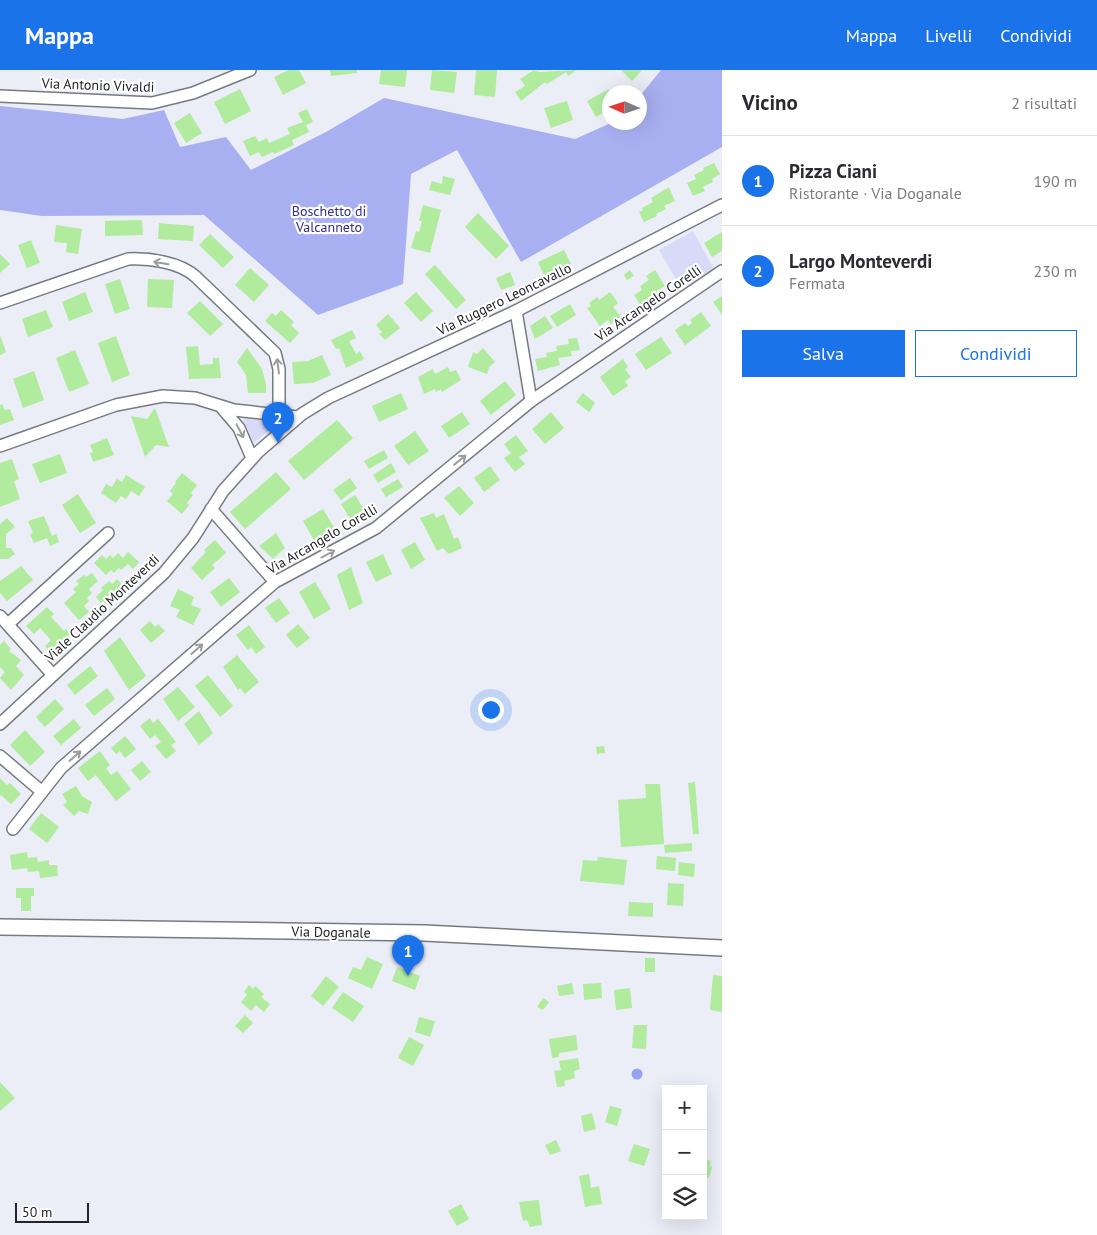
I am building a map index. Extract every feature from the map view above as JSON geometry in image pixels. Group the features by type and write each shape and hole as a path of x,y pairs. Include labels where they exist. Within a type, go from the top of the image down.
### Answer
{"main road":[{"name":"Via Doganale","path":"0,927 424,933 722,948"}],"street":[{"name":"Via Antonio Vivaldi","path":"0,96 152,103 193,93 250,70"},
{"name":"Via Ruggero Leoncavallo","path":"252,458 298,417 324,400 516,311 722,205"},
{"path":"0,303 128,259 146,260 182,268 196,276 275,353 279,369 279,415"},
{"name":"Via Arcangelo Corelli","path":"12,829 41,791 68,761 275,582 376,528 531,401 722,271"},
{"path":"516,311 531,401"},
{"path":"0,446 133,400 182,396 201,400 222,408 298,417"},
{"path":"222,408 239,428 252,458"},
{"name":"Viale Claudio Monteverdi","path":"0,724 164,573 193,538 225,488 252,458"},
{"path":"211,509 275,582"},
{"path":"54,674 4,620 108,533"},
{"path":"0,756 41,791"}],"shaded area":[{"path":"693,231 714,269 681,288 659,250"},
{"path":"243,419 280,421 254,443"},
{"path":"635,1069 639,1069 642,1074 641,1078 635,1079 632,1076 632,1072"}],"green space":[{"name":"Boschetto di Valcanneto","path":"661,70 722,70 722,147 521,262 457,150 411,174 403,284 318,315 204,215 42,216 0,210 0,106 123,119 164,110 180,147 226,137 251,170 326,132 384,98 575,139 602,127 602,130 647,130 647,87"}],"building":[{"path":"289,70 299,70 306,83 283,95 274,77"},
{"path":"330,70 357,70 357,73 331,76"},
{"path":"381,70 407,70 405,87 379,84"},
{"path":"432,70 457,72 454,93 430,90"},
{"path":"476,70 497,70 495,97 474,95"},
{"path":"534,70 539,72 577,70 568,76 566,72 547,84 545,82 521,101 515,92 525,86 520,79"},
{"path":"621,70 642,70 632,81"},
{"path":"240,89 251,111 225,124 214,102"},
{"path":"602,93 602,114 596,117 587,101"},
{"path":"567,101 573,120 551,128 544,108"},
{"path":"307,109 313,122 306,125 309,132 292,140 294,145 262,157 259,152 250,156 243,141 255,136 259,142 267,138 269,143 290,134 287,128 303,122 298,113"},
{"path":"190,113 202,133 186,143 174,123"},
{"path":"714,163 720,174 712,179 713,182 703,187 705,191 693,196 687,183 696,179 694,175 704,170 703,168"},
{"path":"443,176 455,179 450,195 429,190 432,181 442,184"},
{"path":"669,187 675,201 664,206 666,209 656,214 657,216 644,222 639,212 643,210 642,208 653,202 651,198"},
{"path":"423,205 441,210 430,253 411,248 416,231 419,232 422,221 419,221"},
{"path":"478,213 509,246 496,259 465,227"},
{"path":"142,220 143,235 105,236 105,221"},
{"path":"159,223 194,226 193,241 158,239"},
{"path":"56,225 82,229 78,254 66,252 67,243 54,242"},
{"path":"722,232 722,251 712,257 704,243"},
{"path":"210,234 234,257 223,268 199,245"},
{"path":"31,240 40,263 27,268 18,245"},
{"path":"564,250 571,264 545,277 538,262"},
{"path":"0,254 10,264 0,273"},
{"path":"435,265 466,300 456,309 425,274"},
{"path":"250,268 269,285 254,302 235,285"},
{"path":"630,270 634,276 627,280 624,275"},
{"path":"655,270 665,286 657,291 659,294 651,300 652,302 642,308 634,295 642,290 640,286 649,280 646,276"},
{"path":"510,272 515,285 501,290 496,278"},
{"path":"120,279 130,309 115,314 105,284"},
{"path":"148,279 174,280 172,308 147,307"},
{"path":"85,292 93,312 69,321 62,302"},
{"path":"416,292 433,311 421,322 404,303"},
{"path":"610,292 618,303 613,307 621,317 611,324 608,320 600,326 587,308 591,306 589,303 597,297 599,300"},
{"path":"722,296 722,315 713,302"},
{"path":"200,301 223,324 210,336 187,313"},
{"path":"570,304 576,315 557,327 550,316"},
{"path":"46,310 53,327 28,337 22,319"},
{"path":"281,310 294,322 291,325 299,333 290,343 265,321 272,313 276,316"},
{"path":"701,312 711,326 685,345 675,330 685,323 688,326 692,323 690,320"},
{"path":"388,314 400,328 385,340 379,334 382,332 376,325"},
{"path":"545,316 553,328 535,339 530,326"},
{"path":"352,330 356,338 349,341 356,354 360,351 364,359 346,368 339,348 336,349 331,340"},
{"path":"0,335 6,352 0,355"},
{"path":"116,336 130,375 112,382 98,343"},
{"path":"661,337 672,353 646,370 635,354"},
{"path":"577,338 580,350 571,351 572,356 558,358 560,365 538,371 535,359 547,357 546,353 557,351 556,346 569,344 568,339"},
{"path":"198,346 200,365 213,364 213,358 219,358 221,378 189,379 186,347"},
{"path":"247,348 262,369 266,393 248,393 246,375 237,362"},
{"path":"483,348 495,362 489,367 487,374 468,367 473,352 477,354"},
{"path":"75,350 89,384 69,392 56,358"},
{"path":"322,355 331,375 313,383 294,384 292,362 308,361"},
{"path":"623,359 628,367 625,369 631,377 625,381 628,386 613,396 600,377"},
{"path":"448,367 450,372 456,370 461,380 442,392 441,389 436,392 435,389 424,394 418,377 433,369 435,374"},
{"path":"34,371 44,400 23,408 13,379"},
{"path":"505,381 516,395 491,415 480,401"},
{"path":"401,393 408,409 379,422 372,406"},
{"path":"583,393 595,403 589,412 576,402"},
{"path":"2,404 5,410 10,409 14,420 0,425 0,405"},
{"path":"155,408 169,447 156,445 145,457 131,416 147,419"},
{"path":"462,412 470,424 449,438 441,426"},
{"path":"551,412 564,428 545,444 532,429"},
{"path":"337,420 353,438 304,480 288,461"},
{"path":"415,431 429,451 408,465 394,446"},
{"path":"516,435 528,451 519,457 525,464 515,472 504,458 511,453 504,444"},
{"path":"107,438 114,455 93,462 90,453 93,452 90,445"},
{"path":"384,450 388,458 369,469 364,461"},
{"path":"60,454 67,473 40,483 32,464"},
{"path":"12,459 19,479 14,481 20,499 0,507 0,463"},
{"path":"391,463 396,472 378,483 373,475"},
{"path":"490,466 500,480 484,492 474,478"},
{"path":"276,472 291,489 245,529 230,512"},
{"path":"182,473 197,485 187,503 189,505 182,514 167,501 173,494 170,491"},
{"path":"126,475 145,487 139,496 131,491 126,499 121,496 116,503 101,493 106,484 112,487 117,479 122,482"},
{"path":"350,478 357,488 341,500 333,490"},
{"path":"398,479 403,487 386,497 381,489"},
{"path":"459,486 474,503 460,516 444,498"},
{"path":"78,494 96,523 80,533 62,505"},
{"path":"355,495 365,511 351,520 341,504"},
{"path":"323,509 335,529 315,542 303,521"},
{"path":"434,513 436,518 444,514 454,539 458,537 462,548 449,554 443,548 437,551 420,518"},
{"path":"44,516 52,536 56,534 59,542 50,546 47,538 34,543 30,534 33,533 28,521"},
{"path":"7,518 15,527 6,534 6,548 11,548 15,554 8,559 0,559 0,524"},
{"path":"276,533 285,548 273,559 259,546"},
{"path":"215,540 226,553 212,565 215,568 202,580 191,568 206,552 204,550"},
{"path":"415,542 425,560 411,569 401,550"},
{"path":"128,552 139,562 133,569 128,564 121,570 119,568 114,573 111,570 106,575 94,563 102,555 106,559 110,555 113,558 118,553 123,558"},
{"path":"383,554 392,574 376,582 366,562"},
{"path":"21,566 33,580 7,601 0,593 0,581"},
{"path":"351,567 363,603 349,610 337,575"},
{"path":"92,573 98,581 89,589 92,593 87,598 89,601 84,606 89,612 79,620 64,603 76,592 73,589 79,584 76,581 84,575 86,577"},
{"path":"229,578 240,592 221,607 210,592"},
{"path":"117,579 126,589 119,596 115,591 110,596 114,600 107,605 103,601 101,603 96,597 103,590 101,588 109,581 112,584"},
{"path":"315,582 331,609 314,619 299,592"},
{"path":"178,589 194,597 191,605 201,609 193,625 176,617 180,610 170,606"},
{"path":"279,598 290,613 276,623 265,608"},
{"path":"47,607 54,614 51,617 64,631 66,629 71,635 51,653 45,646 51,640 40,628 34,634 26,626"},
{"path":"150,621 155,627 158,624 165,631 151,643 140,630"},
{"path":"298,624 310,638 297,648 286,635"},
{"path":"249,625 265,647 256,654 251,647 248,650 236,635"},
{"path":"120,637 146,676 129,690 104,651"},
{"path":"4,641 11,649 9,651 21,660 16,666 24,675 11,690 0,678 5,672 0,667 0,645"},
{"path":"237,655 259,682 245,694 240,688 238,690 223,667"},
{"path":"90,666 98,676 75,695 67,685"},
{"path":"208,675 233,706 220,717 195,686"},
{"path":"178,687 195,707 178,721 163,699"},
{"path":"107,688 115,699 94,716 85,705"},
{"path":"55,699 64,709 45,727 36,717"},
{"path":"199,711 213,733 199,745 184,724"},
{"path":"150,718 153,723 158,719 176,742 171,745 176,751 166,759 155,746 161,742 155,735 150,739 140,726"},
{"path":"74,719 81,728 61,745 53,736"},
{"path":"25,730 45,752 30,766 10,745"},
{"path":"125,736 136,749 125,758 120,751 116,754 111,748"},
{"path":"604,746 605,753 597,754 596,747"},
{"path":"100,751 110,765 106,768 111,775 117,771 131,789 116,801 96,775 88,781 78,768"},
{"path":"142,761 151,772 140,781 131,770"},
{"path":"0,778 7,785 10,783 21,794 11,804 1,795 0,797"},
{"path":"695,782 699,834 693,834 688,783"},
{"path":"645,784 660,784 664,844 621,847 618,800 646,798"},
{"path":"76,786 82,796 92,802 88,814 79,811 74,816 63,805 67,802 62,794"},
{"path":"41,813 59,827 47,843 29,829"},
{"path":"692,843 692,851 665,853 664,845"},
{"path":"27,852 28,858 37,857 38,862 49,860 49,865 57,865 58,876 40,878 39,871 28,872 27,868 12,870 10,855"},
{"path":"657,856 676,858 675,871 656,869"},
{"path":"598,857 627,860 624,885 580,881 583,860 597,861"},
{"path":"679,862 695,864 694,877 678,875"},
{"path":"668,883 684,884 683,906 667,905"},
{"path":"16,888 34,888 34,896 31,896 31,911 21,911 21,898 16,898"},
{"path":"629,902 653,903 653,917 628,916"},
{"path":"367,957 383,964 372,989 348,978 353,967 361,970"},
{"path":"645,958 655,958 655,972 645,972"},
{"path":"397,967 420,976 415,990 392,981"},
{"path":"713,975 722,976 722,1012 710,1010"},
{"path":"326,976 339,987 323,1006 311,996"},
{"path":"572,983 574,994 559,996 557,986"},
{"path":"601,983 602,998 584,1000 583,984"},
{"path":"249,985 253,989 255,986 264,994 261,997 270,1004 264,1012 256,1005 251,1011 241,1002 247,995 244,992"},
{"path":"630,988 632,1008 616,1010 614,990"},
{"path":"343,992 364,1006 353,1022 332,1008"},
{"path":"543,998 549,1002 543,1010 537,1007"},
{"path":"245,1015 253,1023 243,1033 235,1026"},
{"path":"419,1017 435,1021 430,1037 415,1032"},
{"path":"634,1025 647,1025 646,1049 632,1048"},
{"path":"576,1035 578,1050 559,1053 559,1057 552,1058 549,1039"},
{"path":"409,1037 424,1045 413,1066 398,1058"},
{"path":"578,1058 580,1069 574,1071 575,1078 564,1081 565,1086 557,1087 554,1071 561,1070 559,1061"},
{"path":"0,1082 15,1098 0,1111"},
{"path":"610,1106 622,1109 617,1126 605,1122"},
{"path":"592,1113 596,1129 584,1132 581,1116"},
{"path":"556,1140 561,1151 550,1155 545,1145"},
{"path":"634,1144 650,1149 644,1166 628,1161"},
{"path":"707,1160 711,1161 710,1166 712,1167 709,1178 707,1177"},
{"path":"589,1174 591,1188 599,1186 602,1204 585,1207 579,1176"},
{"path":"539,1200 542,1225 530,1227 527,1220 523,1221 519,1202"},
{"path":"461,1204 469,1219 457,1226 448,1211"}],"place":[{"name":"Largo Monteverdi","path":"278,443"},
{"name":"Pizza Ciani","path":"408,976"}]}
